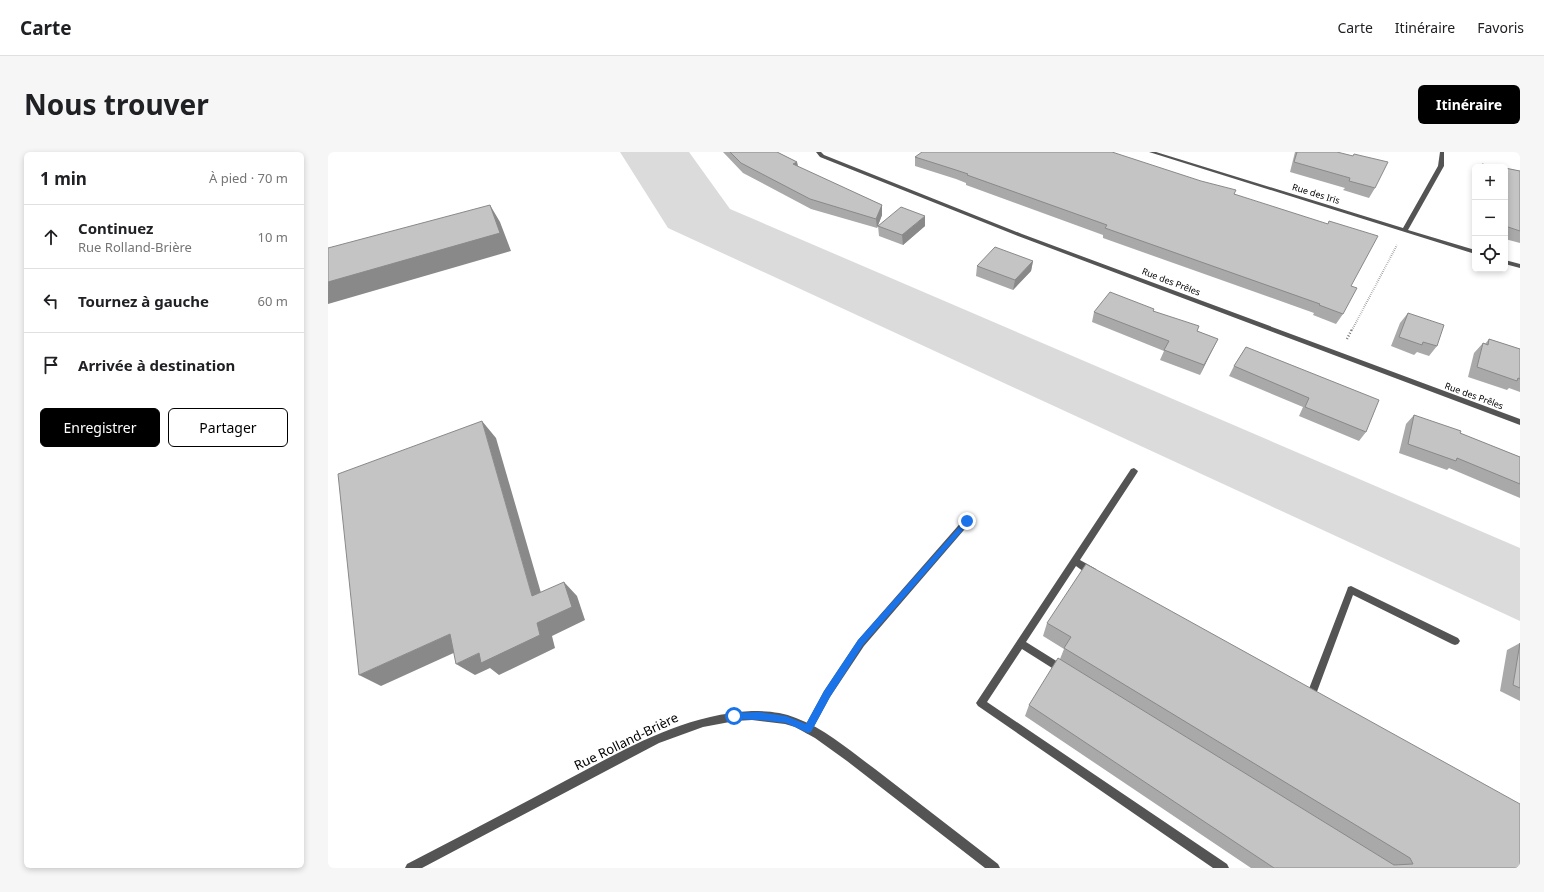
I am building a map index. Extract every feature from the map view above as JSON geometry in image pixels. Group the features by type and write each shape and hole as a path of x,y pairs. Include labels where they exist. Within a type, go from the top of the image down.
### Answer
{"street":[{"name":"Rue des Prêles","path":"818,152 822,156 1020,235 1520,422"},
{"name":"Rue des Iris","path":"1151,152 1472,251"},
{"path":"1405,230 1441,166 1442,152"},
{"path":"1508,263 1520,266"},
{"path":"1134,471 981,703 1223,868"},
{"path":"808,729 827,694 861,643 967,521"},
{"path":"1075,561 1102,576"},
{"path":"1312,694 1351,590 1456,642"},
{"path":"1021,644 1074,677"},
{"name":"Rue Rolland-Brière","path":"411,868 656,739 686,727 734,716 759,716 786,720 808,729 851,757 994,868"}],"path":[{"path":"1339,355 1405,230"}],"shaded area":[{"path":"620,152 689,152 730,209 1520,548 1520,621 668,228"}],"building":[{"path":"730,152 777,152 797,162 793,164 882,205 876,219 810,199 741,163"},
{"path":"922,152 1112,152 1201,181 1236,190 1234,194 1328,224 1329,221 1378,236 1351,286 1357,288 1343,314 1319,305 1320,304 1105,228 1107,225 967,175 968,174 915,157"},
{"path":"1297,152 1337,152 1353,156 1354,154 1388,162 1375,188 1349,181 1350,178 1294,162"},
{"path":"1508,169 1520,171 1520,231 1508,227"},
{"path":"490,205 500,233 328,282 328,248"},
{"path":"901,207 925,216 902,235 878,226"},
{"path":"995,247 1033,261 1015,280 977,266"},
{"path":"1110,292 1154,309 1153,311 1199,326 1197,331 1218,339 1204,365 1164,350 1169,341 1094,312"},
{"path":"1408,313 1444,325 1437,346 1423,342 1422,345 1399,337"},
{"path":"1489,339 1520,349 1520,379 1518,378 1517,381 1477,367 1483,343 1488,345"},
{"path":"1246,347 1379,400 1366,432 1305,407 1309,398 1234,366"},
{"path":"1414,415 1461,431 1460,433 1520,457 1520,484 1457,458 1456,461 1408,444"},
{"path":"482,421 532,596 564,582 572,607 537,623 540,635 481,663 479,653 456,664 450,634 359,675 338,474"},
{"path":"1086,564 1520,804 1520,868 1274,868 1029,705 1058,658 1394,865 1413,864 1410,858 1064,648 1071,637 1047,623"},
{"path":"1520,643 1520,688 1513,685"}],"route":[{"path":"734,716 759,716 786,720 808,729 827,694 861,643 875,625 967,521"}]}
